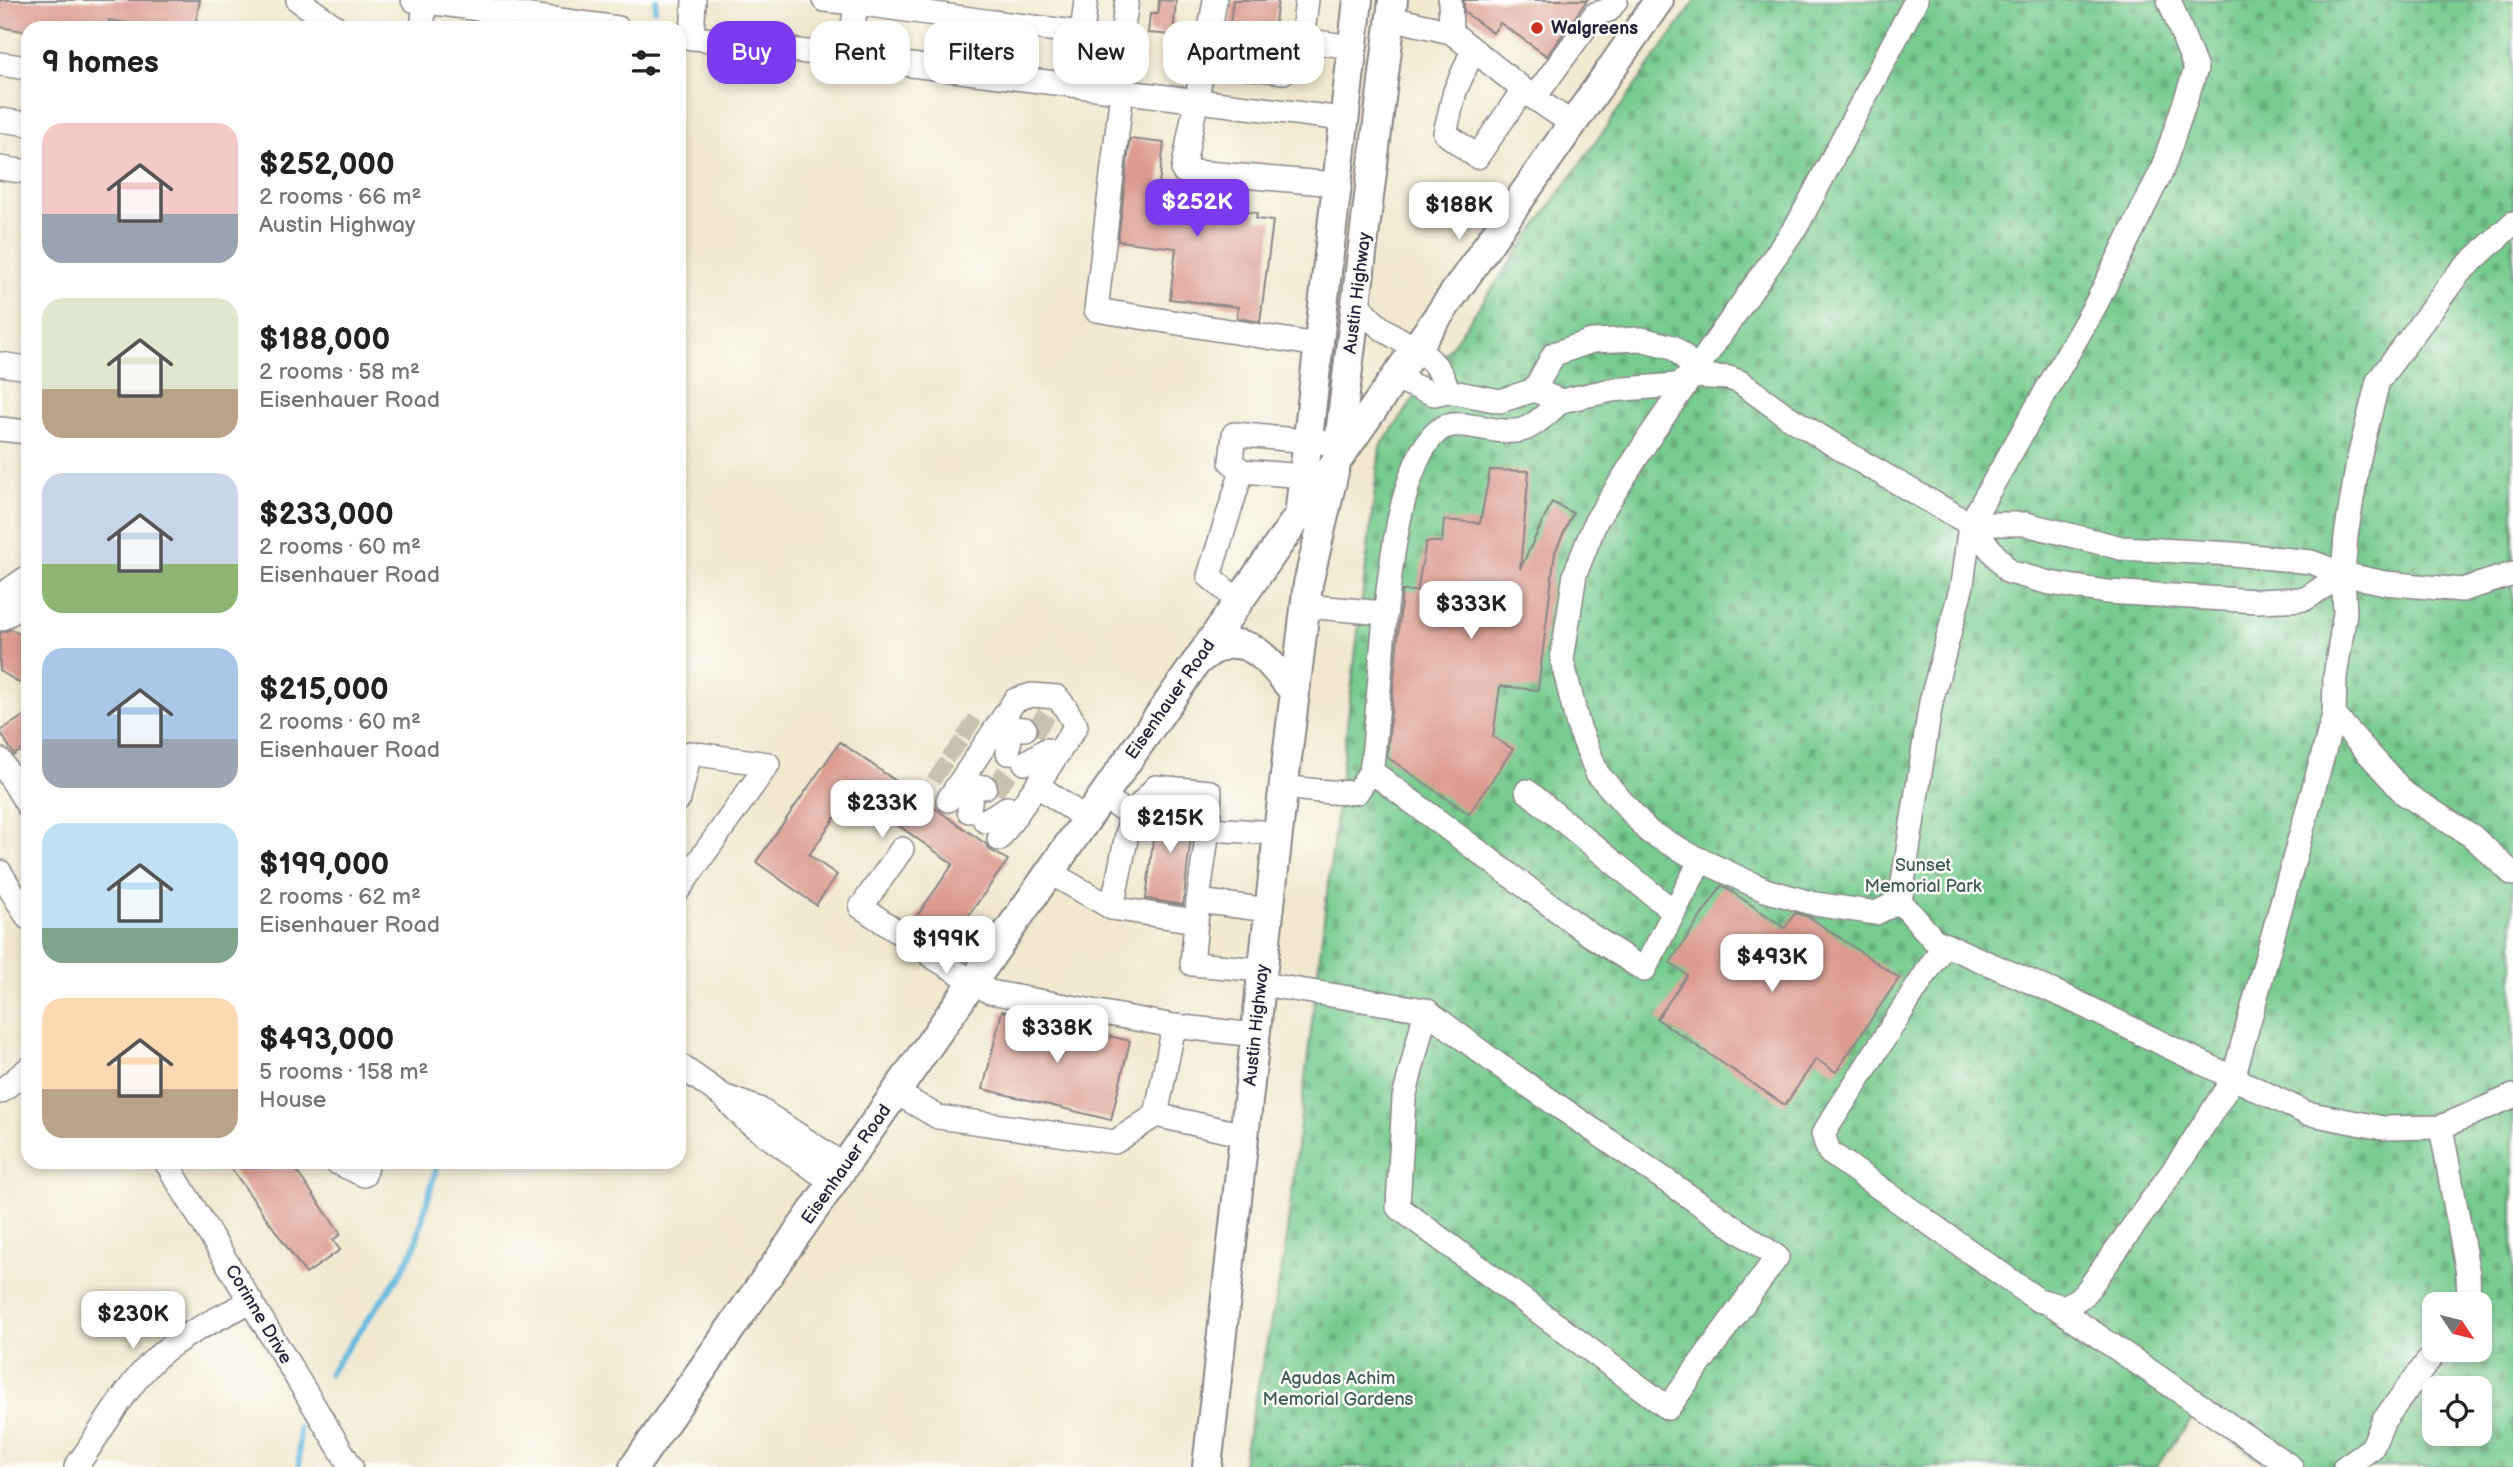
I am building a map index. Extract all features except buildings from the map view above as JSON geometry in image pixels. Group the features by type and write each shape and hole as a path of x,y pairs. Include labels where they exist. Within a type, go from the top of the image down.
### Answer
{"main road":[{"name":"Austin Highway","path":"1307,595 1300,512 1358,0"},
{"name":"Eisenhauer Road","path":"634,1467 1300,512 1337,451 1394,378 1659,0"},
{"name":"Austin Highway","path":"1208,1467 1269,909 1307,595 1337,451 1392,9"},
{"path":"1194,664 1210,650 1241,643 1259,652 1295,693"}],"street":[{"path":"298,0 327,21"},
{"path":"686,33 694,0"},
{"path":"824,0 985,21"},
{"path":"1039,28 1082,33 1086,0"},
{"path":"1127,0 1096,310 1318,345"},
{"path":"1212,21 1215,0"},
{"path":"1304,21 1307,0"},
{"path":"1450,0 1451,32"},
{"path":"1473,50 1455,91 1446,133 1477,157 1597,7 1609,10 1616,0"},
{"path":"1900,901 1876,913 1815,904 1765,890 1649,832 1597,773 1577,725 1562,660 1575,574 1596,521 1652,433 1799,222 1916,0"},
{"path":"2169,0 2196,69 2162,170 2096,304 1970,524 1962,584 1931,702 1900,901 1934,940 2077,1003 2306,1113 2383,1128 2441,1127 2513,1096"},
{"path":"421,21 419,1 566,21"},
{"path":"854,21 856,3"},
{"path":"1392,9 1451,32 1529,94 1573,124"},
{"path":"686,37 810,52"},
{"path":"1324,43 1352,47"},
{"path":"0,64 21,67"},
{"path":"1039,80 1343,119"},
{"path":"1200,84 1183,171 1336,184"},
{"path":"0,120 21,123"},
{"path":"0,169 21,171"},
{"path":"1944,945 1823,1134 1829,1152 2038,1300 2064,1307 2084,1295 2185,1154 2233,1079 2334,715 2335,677 2345,613 2343,574 2346,536 2358,462 2378,382 2458,274 2513,223"},
{"path":"1356,302 1382,329 1416,347 1438,369 1448,391"},
{"path":"1534,390 1553,354 1592,341 1641,339 1674,347 1688,361 1693,376"},
{"path":"0,364 21,367"},
{"path":"1283,788 1306,788 1337,794 1357,792 1371,771 1379,702 1384,613 1400,518 1413,467 1426,444 1441,428 1463,425 1497,432 1526,429 1561,401 1612,390 1676,385 1693,376 1729,378 1740,382 1787,416 1970,524 2009,572 2050,583 2107,592 2257,601 2305,599 2343,574"},
{"path":"1394,378 1434,394 1448,391 1500,401 1534,390 1561,401"},
{"path":"0,429 21,431"},
{"path":"1304,476 1242,471 1231,462 1234,433 1308,441 1337,451"},
{"path":"1238,601 1209,576 1242,471"},
{"path":"1970,524 2026,523 2121,548 2233,554 2311,562 2343,574 2385,583 2462,590 2513,574"},
{"path":"0,596 21,582"},
{"path":"1307,595 1384,613"},
{"path":"0,619 21,607"},
{"path":"2334,715 2405,794 2472,836 2513,874"},
{"path":"1037,785 981,794 1022,740 1037,785 1086,819"},
{"path":"686,770 690,753 768,764 686,879"},
{"path":"0,760 21,794"},
{"path":"1371,771 1589,934 1644,970 1701,860"},
{"path":"1112,908 1131,815 1156,787 1210,792 1192,964 1426,1010 1493,1061 1777,1256 1668,1408 1398,1207 1404,1098 1426,1010"},
{"path":"1527,791 1674,912"},
{"path":"1102,796 1131,815"},
{"path":"1208,829 1278,833"},
{"path":"898,932 861,907 902,849"},
{"path":"0,872 21,906"},
{"path":"1049,872 1112,908 1196,911 1269,909"},
{"path":"931,956 990,992 1174,1026 1255,1035"},
{"path":"895,1092 938,1117 1115,1142 1156,1115 1174,1026"},
{"path":"686,1070 723,1096 759,1109 839,1175"},
{"path":"0,1091 21,1074"},
{"path":"1156,1115 1244,1135"},
{"path":"2441,1127 2468,1274 2469,1292"},
{"name":"Corinne Drive","path":"170,1169 351,1467"},
{"path":"351,1169 364,1175 365,1169"},
{"path":"76,1467 136,1381 157,1357 182,1339 251,1301"},
{"path":"2049,1303 2291,1467"},
{"path":"2345,1467 2372,1448 2384,1420 2427,1362"}],"green space":[{"name":"Sunset Memorial Park","path":"1696,0 2513,0 2513,1467 2270,1467 2195,1415 2156,1467 1243,1467 1284,1257 1380,447"}],"waterway":[{"path":"655,9 656,0"},
{"path":"329,1374 398,1277 414,1249 436,1169"},
{"path":"299,1427 299,1467"}],"tunnel":[{"path":"1032,718 1048,729"},
{"path":"963,724 975,732"},
{"path":"949,745 960,754"},
{"path":"934,767 946,775"},
{"path":"992,776 1009,788"},
{"path":"898,932 931,956"}],"place":[{"name":"Walgreens","path":"1537,28"}],"park label":[{"name":"Agudas Achim Memorial Gardens","path":"1338,1388"}]}
